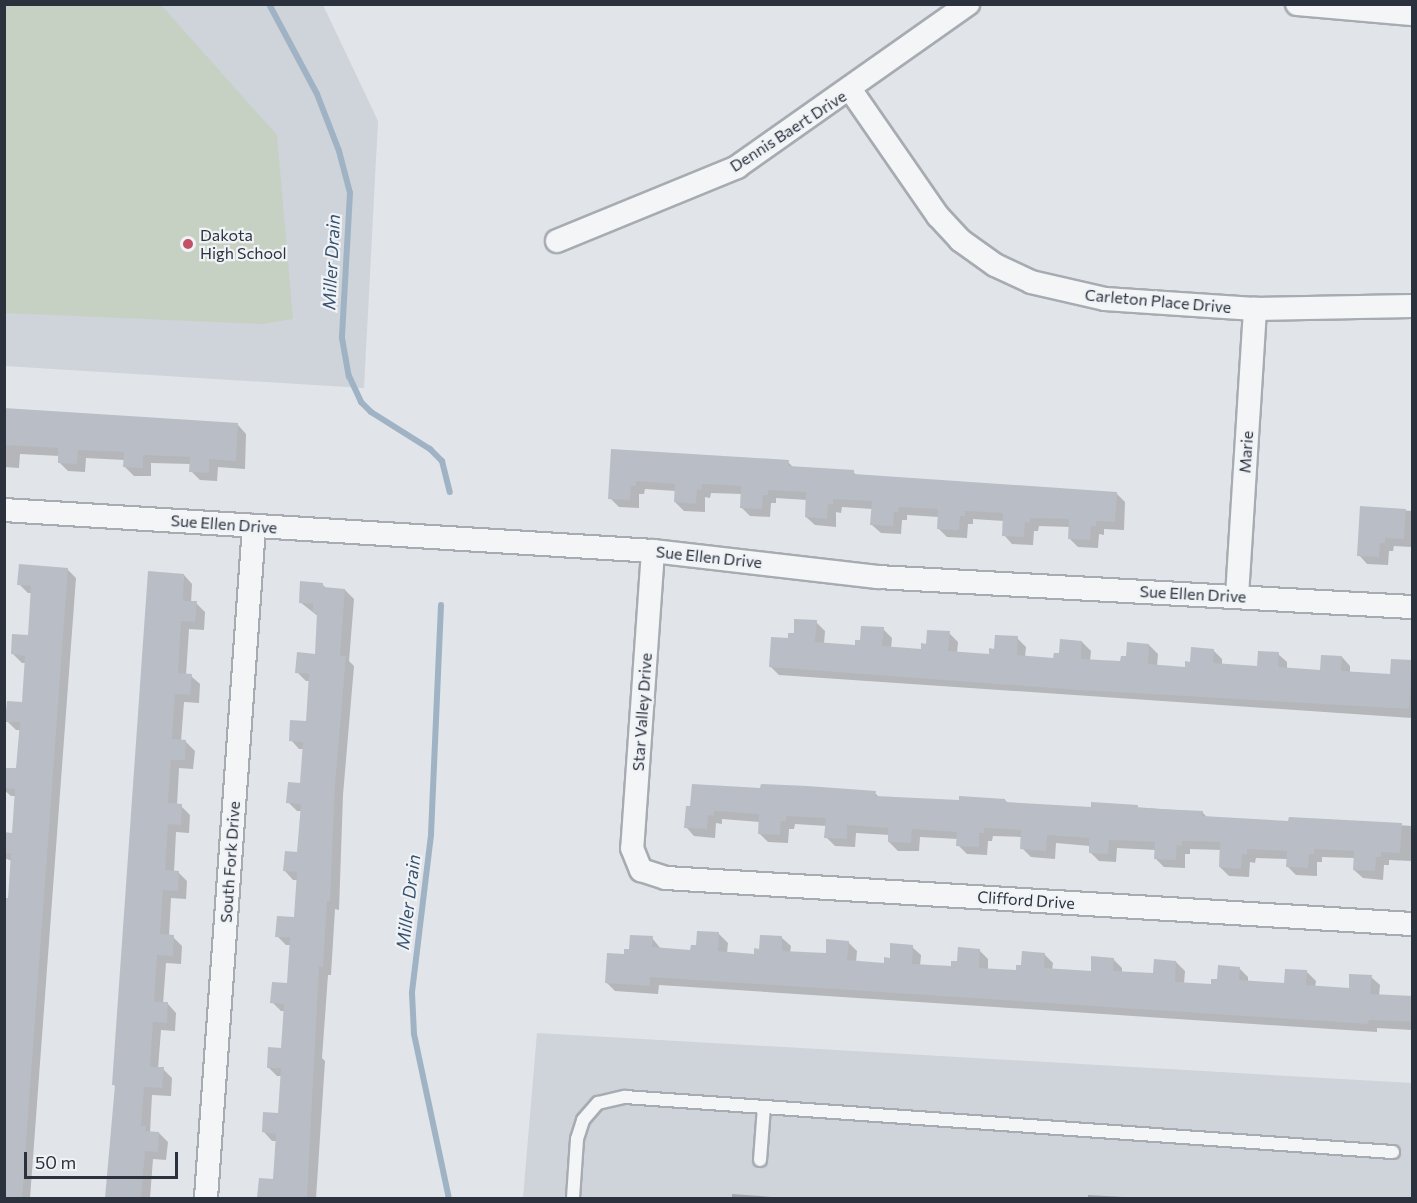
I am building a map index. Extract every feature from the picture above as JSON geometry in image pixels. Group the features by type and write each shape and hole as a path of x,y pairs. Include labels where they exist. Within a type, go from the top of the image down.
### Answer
{"street":[{"name":"Dennis Baert Drive","path":"558,241 737,167 968,4"},
{"path":"1297,4 1413,14"},
{"name":"Carleton Place Drive","path":"850,89 938,216 960,240 995,265 1031,282 1105,299 1255,309 1373,309 1413,306"},
{"name":"Marie","path":"1237,596 1255,309"},
{"name":"Sue Ellen Drive","path":"4,510 653,551 878,577 1413,607"},
{"name":"South Fork Drive","path":"206,1198 254,526"},
{"name":"Star Valley Drive","path":"641,870 632,848 653,551"},
{"name":"Clifford Drive","path":"641,870 666,878 1413,924"}],"lane":[{"path":"573,1198 577,1139 583,1120 598,1103 625,1097 1393,1152"},
{"path":"760,1160 764,1107"}],"shaded area":[{"name":"Dakota High School","path":"4,5 323,5 378,121 364,388 5,366"},
{"path":"537,1033 1412,1083 1412,1198 523,1198"}],"green space":[{"path":"5,4 161,5 277,135 293,319 262,324 5,313"}],"building":[{"path":"4,408 238,423 236,461 209,459 209,473 189,472 190,457 143,455 143,468 123,467 124,452 78,450 77,464 58,463 58,448 4,445"},
{"path":"611,449 789,460 788,466 854,470 854,474 1117,492 1115,522 1096,521 1096,526 1091,526 1090,540 1068,539 1069,519 1030,518 1030,523 1025,522 1024,537 1002,536 1003,513 965,511 965,516 960,516 959,530 937,529 938,509 899,507 898,512 894,512 893,526 870,525 872,501 833,499 833,505 828,504 827,519 805,517 806,492 768,490 768,495 763,495 762,509 740,508 741,486 702,484 702,490 697,489 696,504 674,502 675,484 636,481 636,486 631,486 630,500 608,499"},
{"path":"1360,506 1406,509 1404,539 1385,538 1385,543 1380,543 1379,557 1357,556"},
{"path":"19,564 68,568 22,1198 4,1198 4,898 8,898 11,853 4,853 4,832 12,833 15,789 4,788 4,768 16,768 20,722 5,722 7,701 22,702 25,656 11,654 12,634 28,635 31,586 17,585"},
{"path":"148,571 184,574 183,601 197,601 195,622 181,621 178,673 192,674 190,695 175,694 172,739 186,740 185,760 171,760 168,803 182,804 181,825 168,824 165,870 179,871 178,891 163,890 160,934 174,935 173,956 157,955 154,1002 168,1002 167,1023 153,1022 150,1067 164,1067 162,1088 144,1087 141,1126 146,1126 145,1131 159,1132 158,1152 145,1151 141,1198 105,1198 115,1085 112,1085"},
{"path":"300,581 323,583 323,587 345,589 340,656 346,656 335,786 330,901 327,901 323,967 319,966 307,1198 257,1198 259,1178 273,1179 276,1134 262,1132 263,1112 278,1113 281,1068 267,1068 268,1047 281,1048 284,1004 270,1003 272,982 287,983 290,937 275,937 277,916 294,917 297,872 283,871 285,851 297,852 301,804 286,803 288,782 300,783 303,742 289,741 290,720 306,721 309,674 295,673 297,652 315,654 317,613 313,613 313,604 299,603"},
{"path":"794,619 817,620 815,642 855,645 855,640 860,640 861,626 884,627 882,646 921,649 921,643 926,644 927,630 950,631 948,651 989,654 989,648 994,649 995,635 1018,636 1017,655 1053,658 1054,653 1059,653 1060,639 1082,641 1081,659 1120,661 1121,656 1126,656 1127,642 1149,644 1148,664 1185,667 1185,661 1190,662 1191,647 1214,649 1213,663 1257,666 1258,651 1279,652 1278,667 1320,670 1321,655 1342,656 1341,671 1390,674 1391,659 1412,660 1409,709 1079,690 769,667 771,637 788,638 788,633 794,633"},
{"path":"692,784 760,788 761,784 807,786 876,791 875,796 959,800 959,796 1005,799 1005,802 1091,807 1091,802 1138,805 1138,808 1203,811 1202,816 1288,821 1289,817 1402,823 1400,853 1381,852 1381,857 1376,857 1375,871 1353,870 1354,851 1314,849 1314,854 1309,854 1308,868 1286,867 1287,851 1247,849 1247,855 1242,854 1241,869 1219,867 1220,842 1182,841 1182,846 1177,845 1176,860 1154,859 1155,842 1109,840 1108,854 1089,853 1089,838 1047,835 1046,851 1020,849 1021,830 984,828 984,833 979,833 979,847 956,846 957,832 912,829 911,843 888,842 888,828 847,825 847,839 824,838 826,818 786,816 786,821 781,821 780,835 758,834 759,814 714,811 714,816 708,815 707,829 684,828 686,806 690,806"},
{"path":"697,931 719,932 718,951 754,954 754,948 759,949 760,935 782,936 782,951 826,953 826,939 849,941 847,960 884,963 884,957 890,958 890,943 913,945 912,964 951,966 951,961 957,961 958,947 980,949 979,968 1016,970 1016,965 1021,965 1022,951 1045,953 1044,968 1091,971 1091,956 1114,958 1113,971 1153,973 1154,959 1176,961 1175,982 1211,984 1211,979 1217,979 1218,965 1240,967 1239,980 1284,983 1285,969 1307,970 1306,985 1349,988 1349,974 1372,975 1370,994 1413,996 1413,1022 1369,1020 1368,1024 650,977 650,986 605,983 607,953 624,954 624,949 629,949 630,935 653,936 652,947 690,950 691,945 696,945"}],"waterway":[{"name":"Miller Drain","path":"269,4 317,94 339,151 350,193 342,338 349,376 361,402 371,412 430,449 442,461 450,492"},
{"name":"Miller Drain","path":"441,605 431,835 412,993 414,1034 449,1198"}],"place":[{"name":"Dakota High School","path":"188,244"}]}
